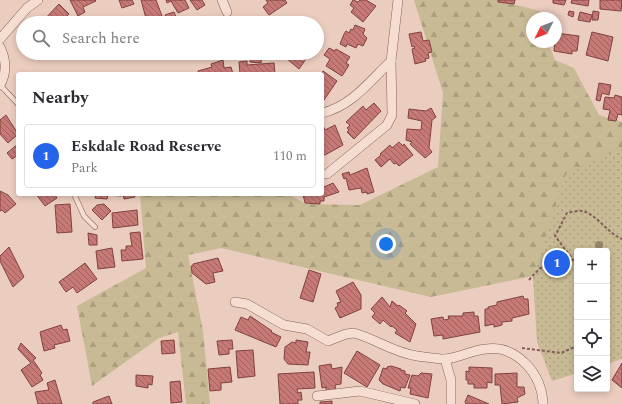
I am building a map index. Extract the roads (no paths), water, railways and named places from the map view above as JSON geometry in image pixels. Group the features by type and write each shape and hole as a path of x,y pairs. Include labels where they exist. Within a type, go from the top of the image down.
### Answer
{"street":[{"path":"21,16 38,0"},
{"path":"222,0 227,12"},
{"path":"324,174 327,174 387,125 392,115 391,61 398,0"},
{"path":"0,39 16,21"},
{"path":"0,47 4,55 5,70 0,85"},
{"path":"324,113 336,110 349,102 391,61"},
{"path":"235,302 247,304 284,325 307,329 328,341 346,334 354,333 401,352 445,359 487,349 502,350 520,359 531,370 540,386 543,404"},
{"path":"445,359 451,380 452,404"},
{"path":"317,396 360,391 415,404"}],"lane":[{"path":"0,85 16,102"},
{"path":"75,196 84,216 95,227"}],"place":[{"name":"Eskdale Road Reserve","path":"557,263"}]}
